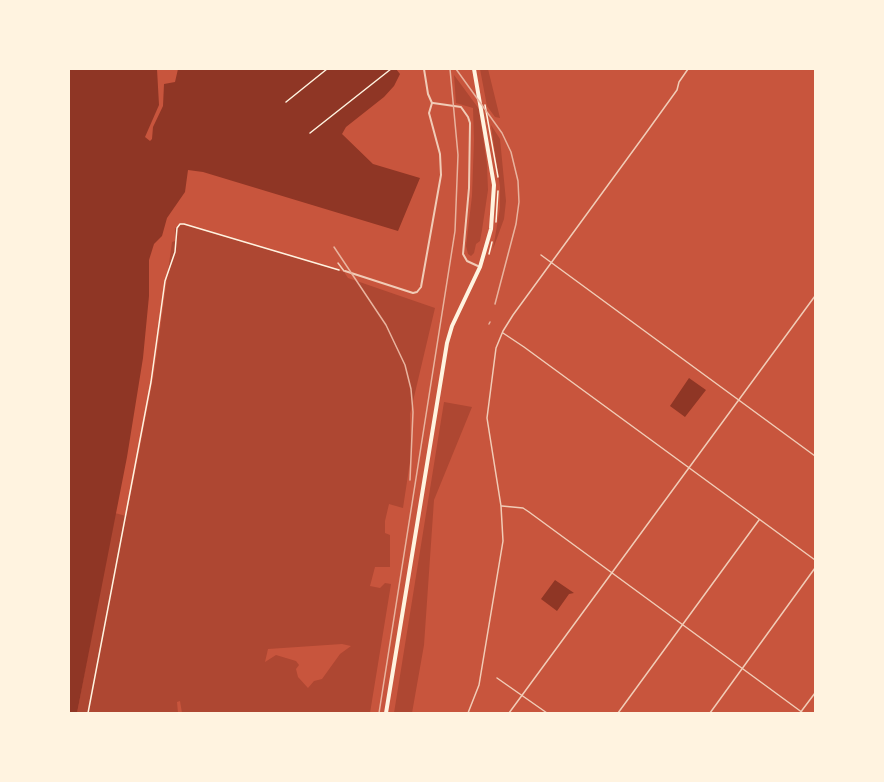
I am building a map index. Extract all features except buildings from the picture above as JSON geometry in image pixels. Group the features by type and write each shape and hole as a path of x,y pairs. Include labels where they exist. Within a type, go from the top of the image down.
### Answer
{"main road":[{"path":"386,713 443,359 452,326 480,267 491,229 494,185 474,69"}],"street":[{"path":"345,271 412,293 417,292 421,287 441,175 440,154 429,113 432,103 428,94 424,69"},
{"path":"432,103 457,106 467,113 470,123 469,188 463,254 467,261 480,267"}],"lane":[{"path":"468,713 479,685 503,541 501,506 489,442 487,409 496,348 502,333 677,90 679,82 688,69"},
{"path":"541,255 815,456"},
{"path":"338,263 345,271"},
{"path":"509,713 815,296"},
{"path":"502,333 815,560"},
{"path":"501,506 523,508 529,512 802,713 815,693"},
{"path":"618,713 759,520"},
{"path":"710,713 815,568"},
{"path":"497,678 547,713"}],"path":[{"path":"286,102 327,69"},
{"path":"310,133 391,69"},
{"path":"88,713 151,382 165,281 175,252 176,231 182,223 345,271"}],"shaded area":[{"path":"69,69 157,69 159,105 145,137 150,141 153,127 163,106 164,84 175,82 178,69 396,69 400,74 394,86 384,97 346,127 342,134 373,164 420,178 398,231 203,172 188,170 185,192 167,218 162,236 154,244 149,260 149,296 143,358 127,457 77,713 69,713"},
{"path":"480,69 488,69 500,118 495,117 487,106"},
{"path":"454,75 479,109 487,165 488,190 482,230 480,241 476,244 471,256 466,246 472,196 473,108 456,103"},
{"path":"491,125 500,139 506,201 504,219 493,249 500,208 500,187"},
{"path":"182,224 344,272 348,278 435,308 410,414 411,455 403,508 389,504 385,521 385,533 390,535 390,567 375,567 370,586 380,588 385,583 391,584 370,713 182,713 180,701 177,702 178,713 77,713 115,513 126,516 134,478 154,373 172,242 175,241 175,228","holes":["342,644 351,646 340,654 322,679 314,681 308,688 298,677 296,669 299,665 296,661 276,655 265,662 268,649"]},
{"path":"689,378 706,390 685,417 670,406"},
{"path":"444,402 472,407 434,500 424,645 412,713 394,713"},
{"path":"555,580 574,593 569,594 557,611 541,599"}],"tram line":[{"path":"379,713 455,231 458,155 450,69"}],"railway":[{"path":"456,69 502,133 511,152 518,181 519,202 516,224 495,304"},
{"path":"334,247 386,325 405,365 411,389 413,412 410,480"}]}
